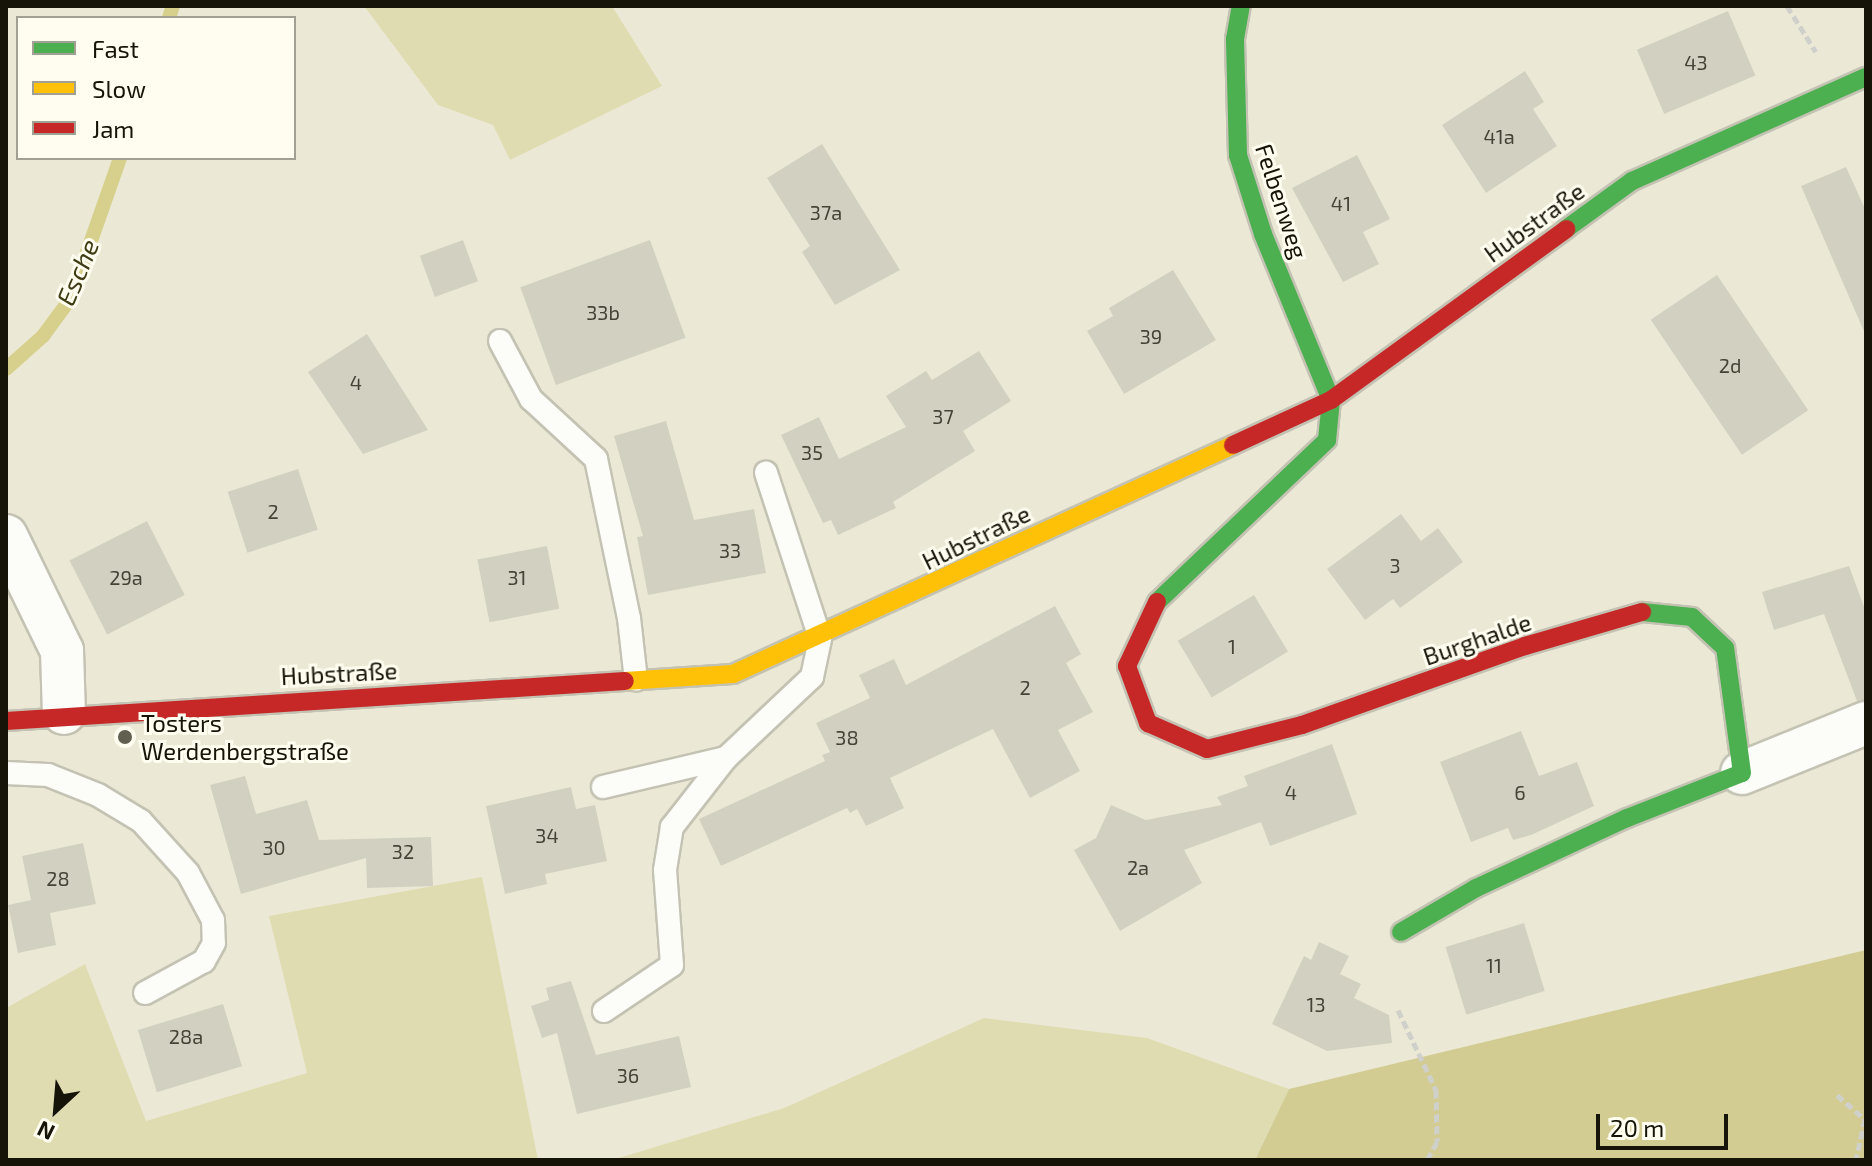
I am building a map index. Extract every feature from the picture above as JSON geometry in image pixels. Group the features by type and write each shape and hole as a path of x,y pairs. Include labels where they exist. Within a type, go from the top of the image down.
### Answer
{"street":[{"name":"Felbenweg","path":"1241,6 1235,39 1238,155 1263,234 1331,400"},
{"name":"Hubstraße","path":"6,721 64,713 733,674 820,638 1331,400 1632,181 1866,77"},
{"name":"Burghalde","path":"1331,400 1327,440 1160,596 1127,666 1148,723 1207,749 1302,725 1525,646 1644,611 1692,617 1725,648 1742,773"},
{"path":"6,536 62,651 64,713"},
{"path":"1401,932 1489,881 1866,723"}],"lane":[{"path":"500,341 531,399 596,459 629,618 636,680"},
{"path":"604,1011 672,965 665,870 672,827 726,758 812,677 820,638 766,473"},
{"path":"603,787 726,758"},
{"path":"6,773 48,775 98,795 141,821 188,873 213,920 214,943 204,961 145,993"}],"path":[{"path":"1787,6 1812,42 1832,90"},
{"path":"1398,1010 1436,1090 1437,1142 1427,1160"},
{"path":"1837,1095 1865,1119 1856,1160"}],"shaded area":[{"path":"364,6 612,6 662,86 510,160 493,125 438,105"},
{"path":"482,877 538,1160 6,1160 6,1008 85,964 146,1121 307,1073 269,916"},
{"path":"1866,950 1866,1160 1255,1160 1289,1089"},
{"path":"984,1018 1147,1038 1289,1089 1255,1160 612,1160 784,1108"}],"building":[{"path":"1728,11 1755,75 1664,114 1637,50"},
{"path":"1525,71 1544,102 1533,109 1557,146 1486,193 1442,125"},
{"path":"822,144 900,270 835,305 802,252 810,246 767,178"},
{"path":"1357,155 1390,219 1363,232 1379,264 1343,282 1292,188"},
{"path":"1846,167 1866,211 1866,336 1801,186"},
{"path":"463,240 478,281 435,297 420,256"},
{"path":"650,240 686,338 556,385 520,287"},
{"path":"1173,270 1216,340 1124,394 1087,331 1113,316 1109,308"},
{"path":"1717,275 1808,410 1742,455 1651,320"},
{"path":"367,334 428,430 363,454 308,372"},
{"path":"979,351 1011,401 963,431 975,451 893,502 896,508 838,535 831,520 823,523 781,435 819,417 839,459 906,427 886,396 926,371 932,380"},
{"path":"666,421 694,520 754,509 766,573 648,595 637,537 643,536 614,436"},
{"path":"298,469 318,530 247,553 228,492"},
{"path":"1401,514 1421,541 1438,528 1463,562 1400,608 1393,599 1365,620 1327,569"},
{"path":"147,521 185,595 107,634 69,560"},
{"path":"547,546 559,609 490,622 477,560"},
{"path":"1849,566 1866,612 1866,700 1857,701 1824,614 1774,630 1762,592"},
{"path":"1254,595 1288,652 1212,697 1178,641"},
{"path":"1055,606 1081,654 1066,663 1093,712 1058,730 1080,771 1030,798 993,729 890,778 904,808 866,826 857,809 850,813 847,808 721,866 699,819 825,761 822,755 830,752 816,723 870,698 859,675 894,659 906,685"},
{"path":"1521,731 1539,776 1577,762 1594,806 1531,835 1513,840 1508,828 1471,842 1440,762"},
{"path":"1332,744 1357,814 1270,846 1261,822 1184,850 1202,883 1120,931 1074,850 1096,838 1111,805 1146,820 1222,805 1217,797 1248,786 1244,776"},
{"path":"245,776 256,814 307,800 319,840 431,837 433,886 367,888 366,858 241,894 210,785"},
{"path":"571,787 576,809 595,805 607,861 545,874 547,884 505,894 486,806"},
{"path":"83,843 96,904 50,913 56,945 18,953 8,905 31,900 22,856"},
{"path":"1524,923 1545,991 1466,1015 1446,947"},
{"path":"1319,942 1349,956 1340,974 1361,984 1354,998 1389,1015 1392,1043 1327,1051 1272,1024 1304,956 1311,960"},
{"path":"571,981 596,1055 679,1036 691,1087 577,1114 557,1033 542,1038 531,1006 549,1000 546,988"},
{"path":"223,1004 242,1066 157,1092 138,1030"}],"waterway":[{"name":"Esche","path":"170,16 173,6"},
{"name":"Esche","path":"6,369 43,336 71,298 119,160"}],"traffic: fast":[{"path":"1157,602 1327,440 1331,400 1263,234 1238,155 1235,39 1241,6"},
{"path":"1566,229 1632,181 1866,77"},
{"path":"1401,932 1476,888 1627,818 1742,773 1725,648 1692,617 1642,612"}],"traffic: slow":[{"path":"625,681 733,674 1233,445"}],"traffic: jam":[{"path":"1233,445 1331,400 1566,229"},
{"path":"1157,602 1127,666 1148,723 1207,749 1302,725 1525,646 1642,612"},
{"path":"6,721 625,681"}],"place":[{"name":"Tosters Werdenbergstraße","path":"125,737"}]}
